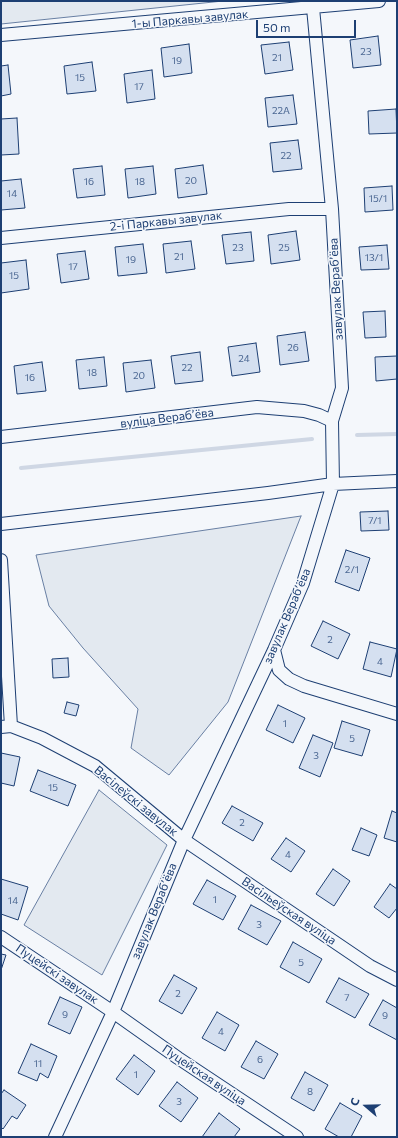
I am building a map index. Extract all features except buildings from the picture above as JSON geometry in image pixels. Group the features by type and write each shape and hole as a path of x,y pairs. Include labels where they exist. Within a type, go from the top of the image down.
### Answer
{"street":[{"name":"1-ы Паркавы завулак","path":"1,35 379,1"},
{"name":"завулак Верабʼёва","path":"55,1137 113,1012 184,840 274,650 303,584 333,484 332,421 342,388 332,208 313,8"},
{"name":"2-і Паркавы завулак","path":"1,238 289,208 332,208"},
{"name":"вуліца Верабʼёва","path":"1,437 257,407 304,411 319,415 332,421"},
{"path":"1,524 333,484 397,481"},
{"path":"1,560 6,727"},
{"path":"274,650 280,670 289,679 304,686 397,714"},
{"name":"Васілеўскі завулак","path":"6,727 42,738 95,766 184,840"},
{"name":"Васільеўская вуліца","path":"184,840 370,966 397,980"},
{"name":"Пуцейскі завулак","path":"1,937 113,1012"},
{"name":"Пуцейская вуліца","path":"113,1012 178,1058 297,1137"}],"shaded area":[{"path":"1,1 223,1 1,24"},
{"path":"301,516 228,702 169,775 131,748 138,709 83,648 49,606 36,555"},
{"path":"99,790 167,845 102,975 24,925"}],"waterway":[{"path":"357,435 397,434"},
{"path":"21,468 312,439"}]}
